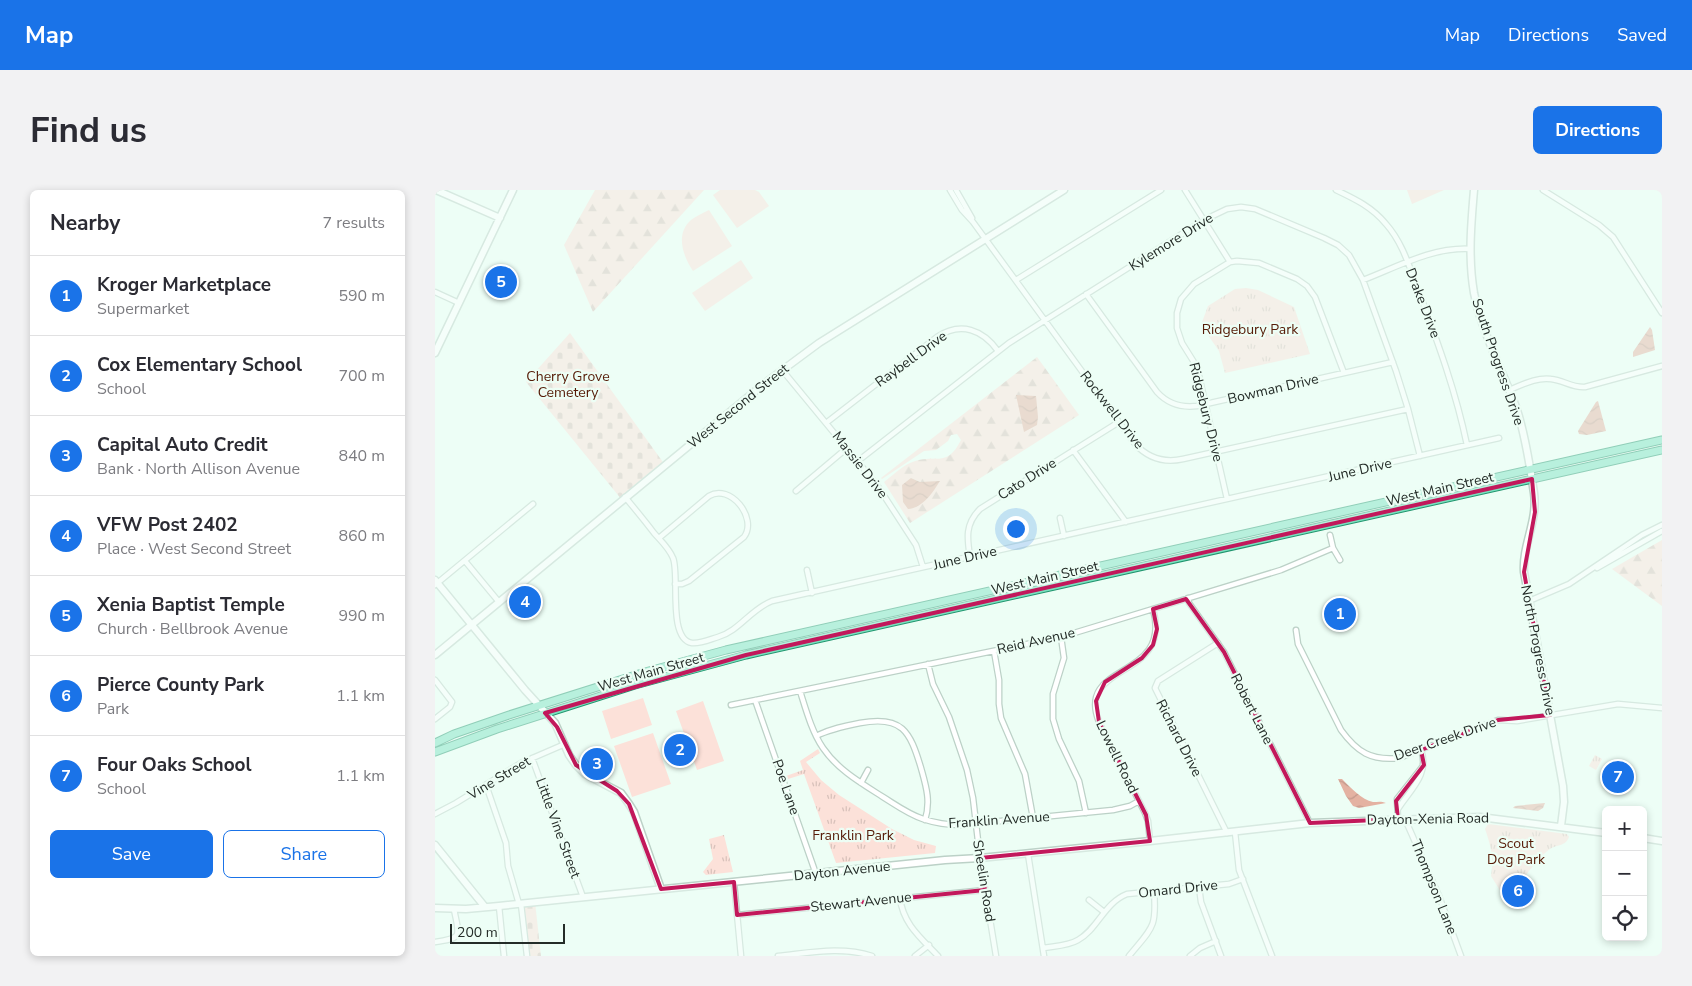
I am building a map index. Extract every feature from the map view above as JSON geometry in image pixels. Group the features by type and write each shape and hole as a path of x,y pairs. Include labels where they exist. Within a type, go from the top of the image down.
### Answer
{"main road":[{"path":"436,190 500,218"},
{"path":"435,353 513,190"},
{"name":"West Second Street","path":"435,655 765,383 819,343 1064,190"},
{"name":"South Progress Drive","path":"1474,190 1470,249 1473,284 1478,308 1519,419 1531,474"},
{"name":"West Main Street","path":"435,752 545,713 642,683 747,655 1531,474 1662,440"},
{"name":"West Main Street","path":"435,743 477,726 639,674 734,648 1531,474 1662,450"},
{"name":"North Progress Drive","path":"1531,474 1535,496 1535,512 1523,562 1563,786 1564,802 1561,826"},
{"path":"436,583 557,727 571,758 580,769 617,791 629,804 641,831 661,889"},
{"name":"Dayton-Xenia Road","path":"1250,830 1310,823 1488,817 1602,832"},
{"name":"Dayton Avenue","path":"435,908 454,909 520,904 1250,830"},
{"path":"1647,839 1662,841"},
{"path":"435,845 485,907"}],"street":[{"name":"Rockwell Drive","path":"950,190 962,210 986,239 1119,422 1138,447 1147,454 1157,458 1179,460 1408,409"},
{"name":"Rockwell Drive","path":"956,190 973,222"},
{"path":"1015,280 1161,190"},
{"path":"1185,190 1230,262 1247,261 1259,263 1307,286 1317,301 1344,373"},
{"name":"Drake Drive","path":"1336,190 1365,204 1381,218 1397,239 1445,362 1467,445"},
{"path":"1543,190 1613,237 1662,313"},
{"name":"Kylemore Drive","path":"858,461 998,351 1204,220 1234,208 1262,211 1338,245 1352,259 1363,280 1393,362 1420,456"},
{"path":"1363,280 1444,250 1470,249"},
{"name":"Ridgebury Drive","path":"1227,499 1195,361 1178,334 1176,323 1181,299 1191,286 1230,262"},
{"path":"435,292 459,303"},
{"name":"Bowman Drive","path":"1086,294 1162,396 1171,403 1181,406 1192,407 1393,362"},
{"name":"Raybell Drive","path":"826,423 946,332 961,328 976,331 988,339 998,351"},
{"path":"1509,390 1545,378 1578,387 1585,387 1662,366"},
{"name":"Massie Drive","path":"783,371 877,484 916,545 923,568"},
{"name":"Cato Drive","path":"970,557 967,535 969,523 975,514 983,507 1119,422"},
{"name":"June Drive","path":"625,498 659,538 674,560 676,572 675,606 679,624 684,637 687,641 693,643 726,634 766,604 1499,438"},
{"path":"795,491 847,448"},
{"path":"1073,450 1126,522"},
{"path":"659,538 709,496 717,493 730,496 748,518 748,528 744,537 689,581 675,584"},
{"path":"436,583 533,504"},
{"path":"1060,518 1064,536"},
{"path":"1529,601 1569,584 1642,535 1662,525"},
{"path":"1589,572 1662,531"},
{"path":"1330,535 1333,548 1340,560"},
{"name":"Reid Avenue","path":"731,705 1061,637 1281,570 1333,548"},
{"path":"465,561 499,602"},
{"path":"807,570 812,593"},
{"name":"Robert Lane","path":"1188,598 1189,603 1217,641 1310,823"},
{"name":"Lowell Road","path":"1150,841 1148,821 1099,722 1095,706 1099,692 1105,682 1142,658 1153,645 1157,629 1153,609"},
{"name":"Deer Creek Drive","path":"1296,630 1298,644 1341,730 1350,743 1371,756 1386,759 1399,758 1498,720 1517,721 1620,704 1662,708"},
{"path":"1061,637 1064,658 1053,694 1053,719 1059,740 1081,785 1086,813"},
{"name":"Richard Drive","path":"1217,641 1158,681 1155,688 1227,833"},
{"path":"994,650 999,680 1001,718 1025,774 1033,818"},
{"name":"Sheelin Road","path":"928,664 933,684 949,717 965,760 973,798 980,858 996,956"},
{"path":"435,680 452,702 450,707 435,719"},
{"name":"Franklin Avenue","path":"799,691 816,736 835,764 905,811 925,820 949,825 976,824 1120,809 1139,801"},
{"name":"Poe Lane","path":"755,700 816,874"},
{"path":"816,736 831,730 876,720 889,721 900,727 911,741 923,774 929,806 925,820"},
{"name":"Vine Street","path":"435,814 521,762 565,744"},
{"path":"1402,819 1398,809 1423,773 1424,758 1421,750"},
{"name":"Little Vine Street","path":"532,758 583,897"},
{"path":"861,783 869,770"},
{"path":"485,785 506,844 508,866 520,904 527,956"},
{"name":"Thompson Lane","path":"1402,819 1436,889 1461,956"},
{"path":"1235,832 1238,863 1272,956"},
{"path":"1028,854 1045,956"},
{"name":"Omard Drive","path":"1043,948 1070,944 1079,940 1113,902 1123,896 1229,884 1243,879"},
{"path":"734,882 741,956"},
{"path":"1199,887 1201,902 1221,956"},
{"name":"Stewart Avenue","path":"737,915 985,890"},
{"path":"1129,956 1153,924 1155,911 1154,891"},
{"path":"900,898 901,910 905,920 938,956"},
{"path":"1089,900 1104,912"},
{"path":"499,906 504,956"},
{"path":"435,942 456,938 458,934 454,909"},
{"path":"1190,956 1201,948 1216,942"},
{"path":"915,956 929,946"},
{"path":"778,956 839,950 853,951 872,956"}],"highlighted area":[{"path":"1532,479 1535,512 1524,572 1550,715 1498,720 1421,750 1424,765 1396,801 1398,819 1310,823 1224,652 1186,599 1153,609 1157,629 1153,645 1142,658 1105,682 1096,701 1099,722 1146,815 1150,841 980,858 985,890 737,915 734,882 661,889 629,804 617,791 576,765 557,727 545,713 746,655"}],"green space":[{"path":"595,190 704,190 593,312 564,245"},
{"path":"720,190 755,190 759,192 769,206 737,228 713,195"},
{"path":"1407,190 1444,190 1412,204"},
{"path":"709,210 732,246 693,271 686,259 682,245 683,232 691,220"},
{"path":"741,260 753,278 705,311 692,293"},
{"name":"Ridgebury Park","path":"1235,289 1258,290 1294,307 1310,354 1225,373 1219,351 1201,325 1208,306"},
{"name":"Cherry Grove Cemetery","path":"570,333 665,465 622,500 526,382"},
{"path":"1037,357 1079,415 910,523 884,482 910,463 926,459 945,458 956,449 961,440 957,434 951,435 948,441 936,450 924,451 881,478","holes":["911,478 920,482 928,482 903,502 903,496"]},
{"path":"1662,540 1662,606 1612,569"},
{"path":"643,698 652,725 611,739 602,711"},
{"path":"703,701 724,761 697,770 676,711"},
{"path":"653,733 671,784 632,797 614,746"},
{"name":"Franklin Park","path":"818,749 820,753 806,762 821,780 839,795 892,829 914,840 936,846 935,853 836,863 804,774 788,779 786,776 803,770 800,761"},
{"path":"1595,755 1602,759 1596,770 1589,766"},
{"name":"Scout Dog Park","path":"1488,824 1567,834 1569,837 1561,845 1553,847 1544,854 1517,885 1504,894 1491,876 1491,852 1485,829"},
{"path":"724,835 733,872 706,875 703,872 713,859 709,839"},
{"path":"535,902 541,956 529,956 524,903"}],"water":[{"path":"1650,327 1655,350 1633,357 1633,352"},
{"path":"1016,395 1036,396 1037,425 1024,432"},
{"path":"1598,401 1606,431 1587,435 1579,434 1578,431"},
{"path":"911,478 920,482 940,481 923,503 908,509 903,502 902,485"},
{"path":"1338,779 1342,779 1356,793 1369,801 1386,803 1359,808 1353,806"},
{"path":"1545,803 1543,808 1538,811 1513,808 1515,806"}],"place":[{"name":"Xenia Baptist Temple","path":"501,282"},
{"name":"VFW Post 2402","path":"525,602"},
{"name":"Kroger Marketplace","path":"1340,614"},
{"name":"Cox Elementary School","path":"680,750"},
{"name":"Capital Auto Credit","path":"597,764"},
{"name":"Four Oaks School","path":"1618,777"},
{"name":"Pierce County Park","path":"1518,891"}]}
